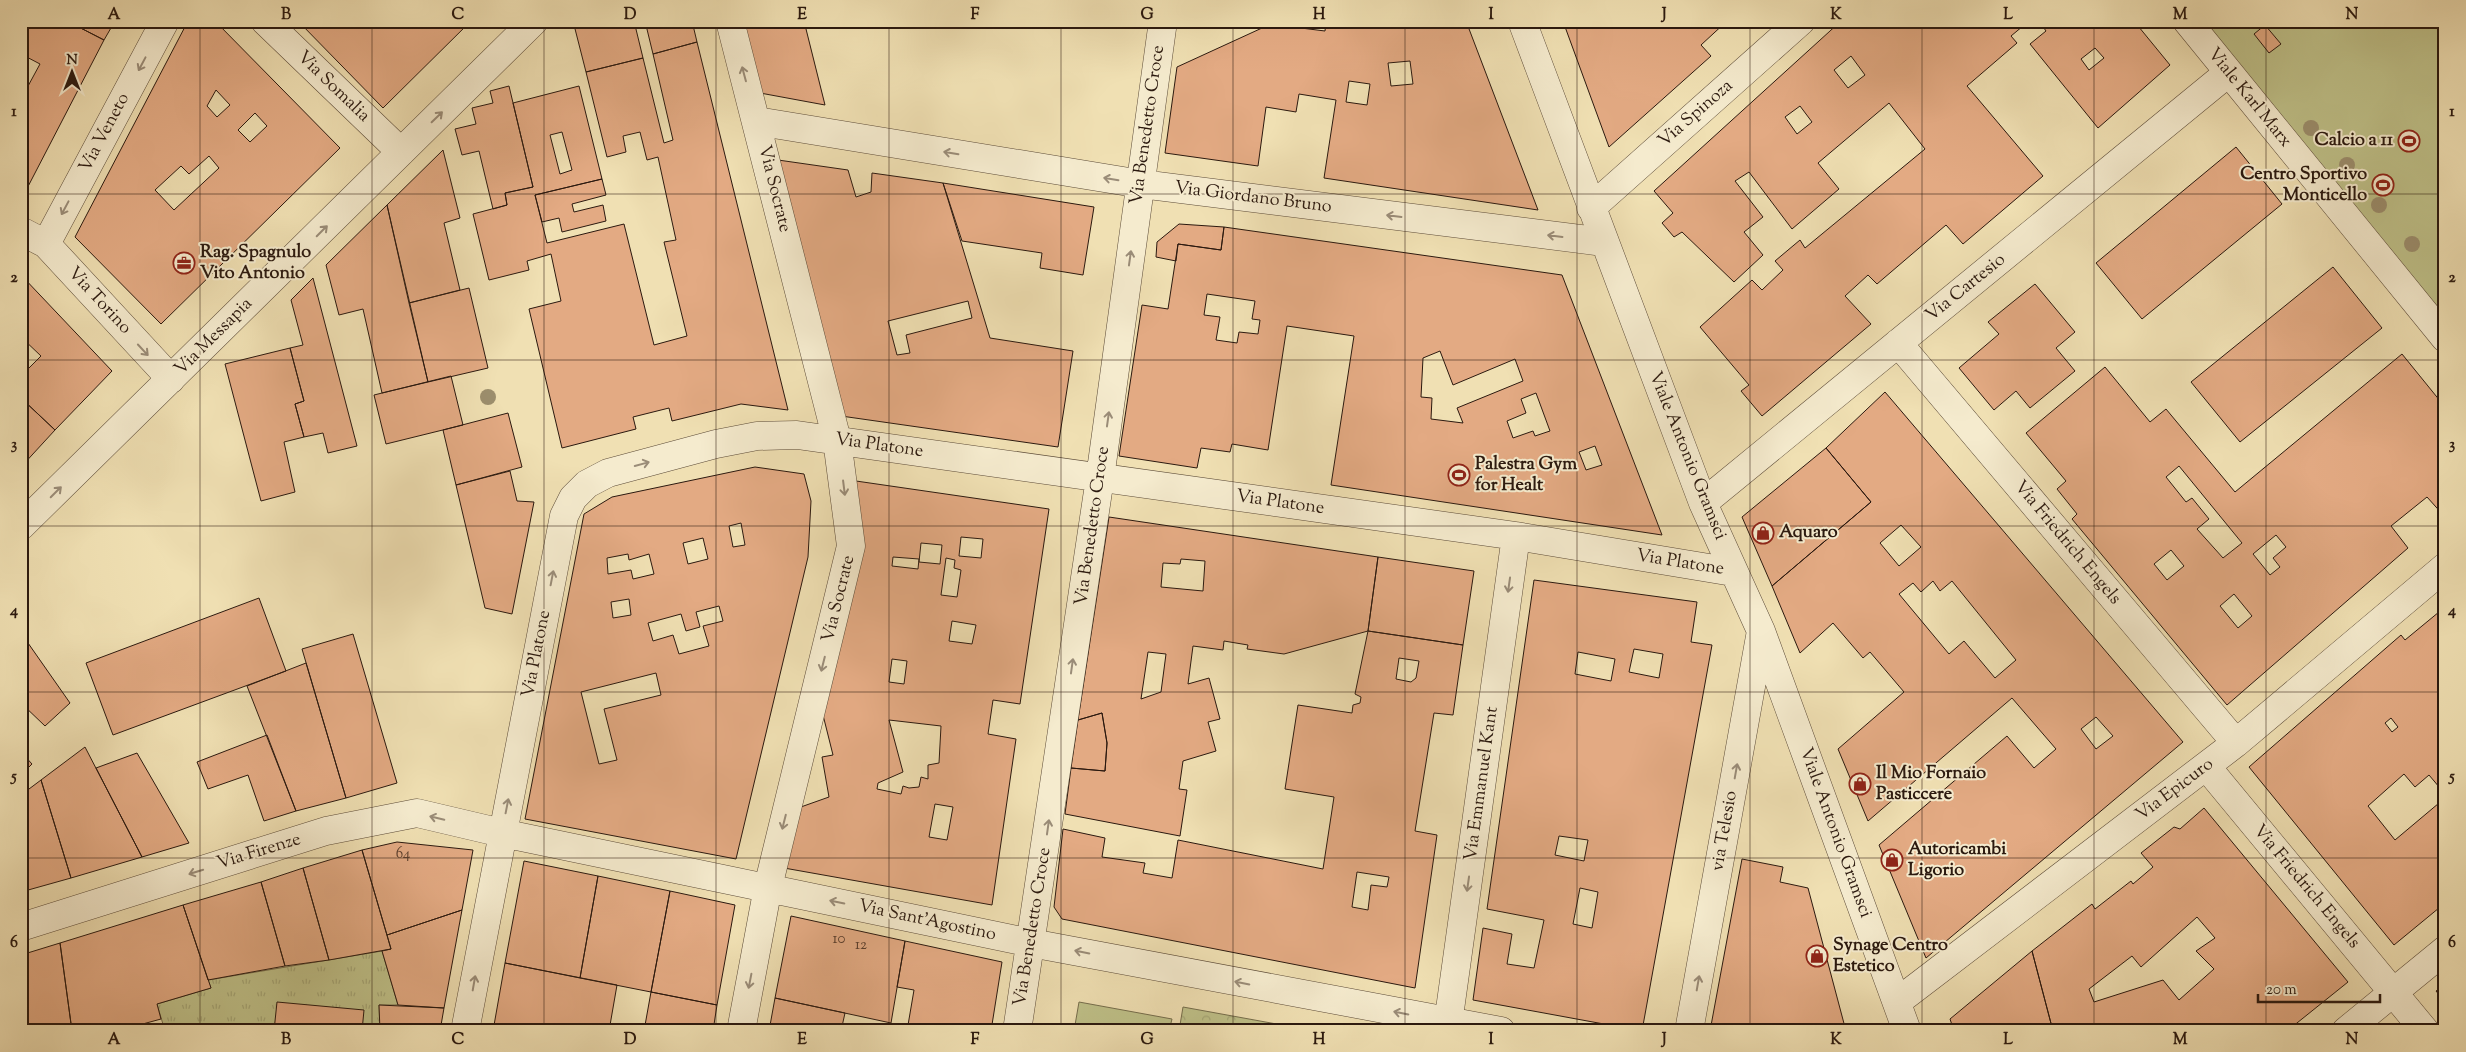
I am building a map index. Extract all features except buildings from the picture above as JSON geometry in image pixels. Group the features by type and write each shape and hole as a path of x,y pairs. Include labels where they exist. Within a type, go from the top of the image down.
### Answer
{"street":[{"name":"Via Veneto","path":"46,244 165,21"},
{"name":"Via Somalia","path":"265,21 401,152"},
{"name":"Via Messapia","path":"21,526 534,21"},
{"name":"Via Socrate","path":"730,21 837,440 851,546 768,887 740,1031"},
{"name":"Via Benedetto Croce","path":"1017,1031 1100,478 1162,21"},
{"name":"Viale Antonio Gramsci","path":"1522,21 1703,503 1761,631 1907,1031"},
{"name":"Via Spinoza","path":"1591,208 1801,21"},
{"name":"Viale Karl Marx","path":"2187,21 2445,338"},
{"name":"Via Cartesio","path":"1703,503 2228,73"},
{"name":"Via Giordano Bruno","path":"756,121 1140,184 1604,242"},
{"name":"Via Torino","path":"21,231 46,244 171,379"},
{"name":"Via Friedrich Engels","path":"1898,343 2236,743"},
{"name":"Via Platone","path":"465,1031 564,516 572,498 587,484 608,473 716,444 757,436 797,436 837,440 1516,536 1733,572"},
{"name":"Via Emmanuel Kant","path":"1448,1026 1516,536"},
{"name":"Via Epicuro","path":"1897,1002 2236,743 2445,567"},
{"name":"via Telesio","path":"1689,1031 1761,631"},
{"name":"Via Friedrich Engels","path":"2206,766 2425,1031"},
{"name":"Via Firenze","path":"21,927 326,832 417,813 502,833"},
{"name":"Via Sant'Agostino","path":"502,833 1031,943 1448,1026 1501,1031"},
{"path":"2346,1031 2445,950"}],"green space":[{"name":"Centro Sportivo Monticello","path":"2212,21 2445,21 2445,338 2196,33"},
{"path":"382,951 398,1005 379,1005 380,1031 165,1031 157,1004 211,988 208,980"},
{"path":"1079,1002 1172,1019 1169,1031 1074,1031"},
{"path":"1183,1007 1315,1031 1179,1031"}],"place":[{"name":"Calcio a 11","path":"2409,141"},
{"name":"Centro Sportivo Monticello","path":"2383,185"},
{"name":"Rag. Spagnulo Vito Antonio","path":"184,263"},
{"name":"Palestra Gym for Healt","path":"1459,475"},
{"name":"Aquaro","path":"1763,533"},
{"name":"Il Mio Fornaio Pasticcere","path":"1860,784"},
{"name":"Autoricambi Ligorio","path":"1892,860"},
{"name":"Synage Centro Estetico","path":"1817,956"}]}
